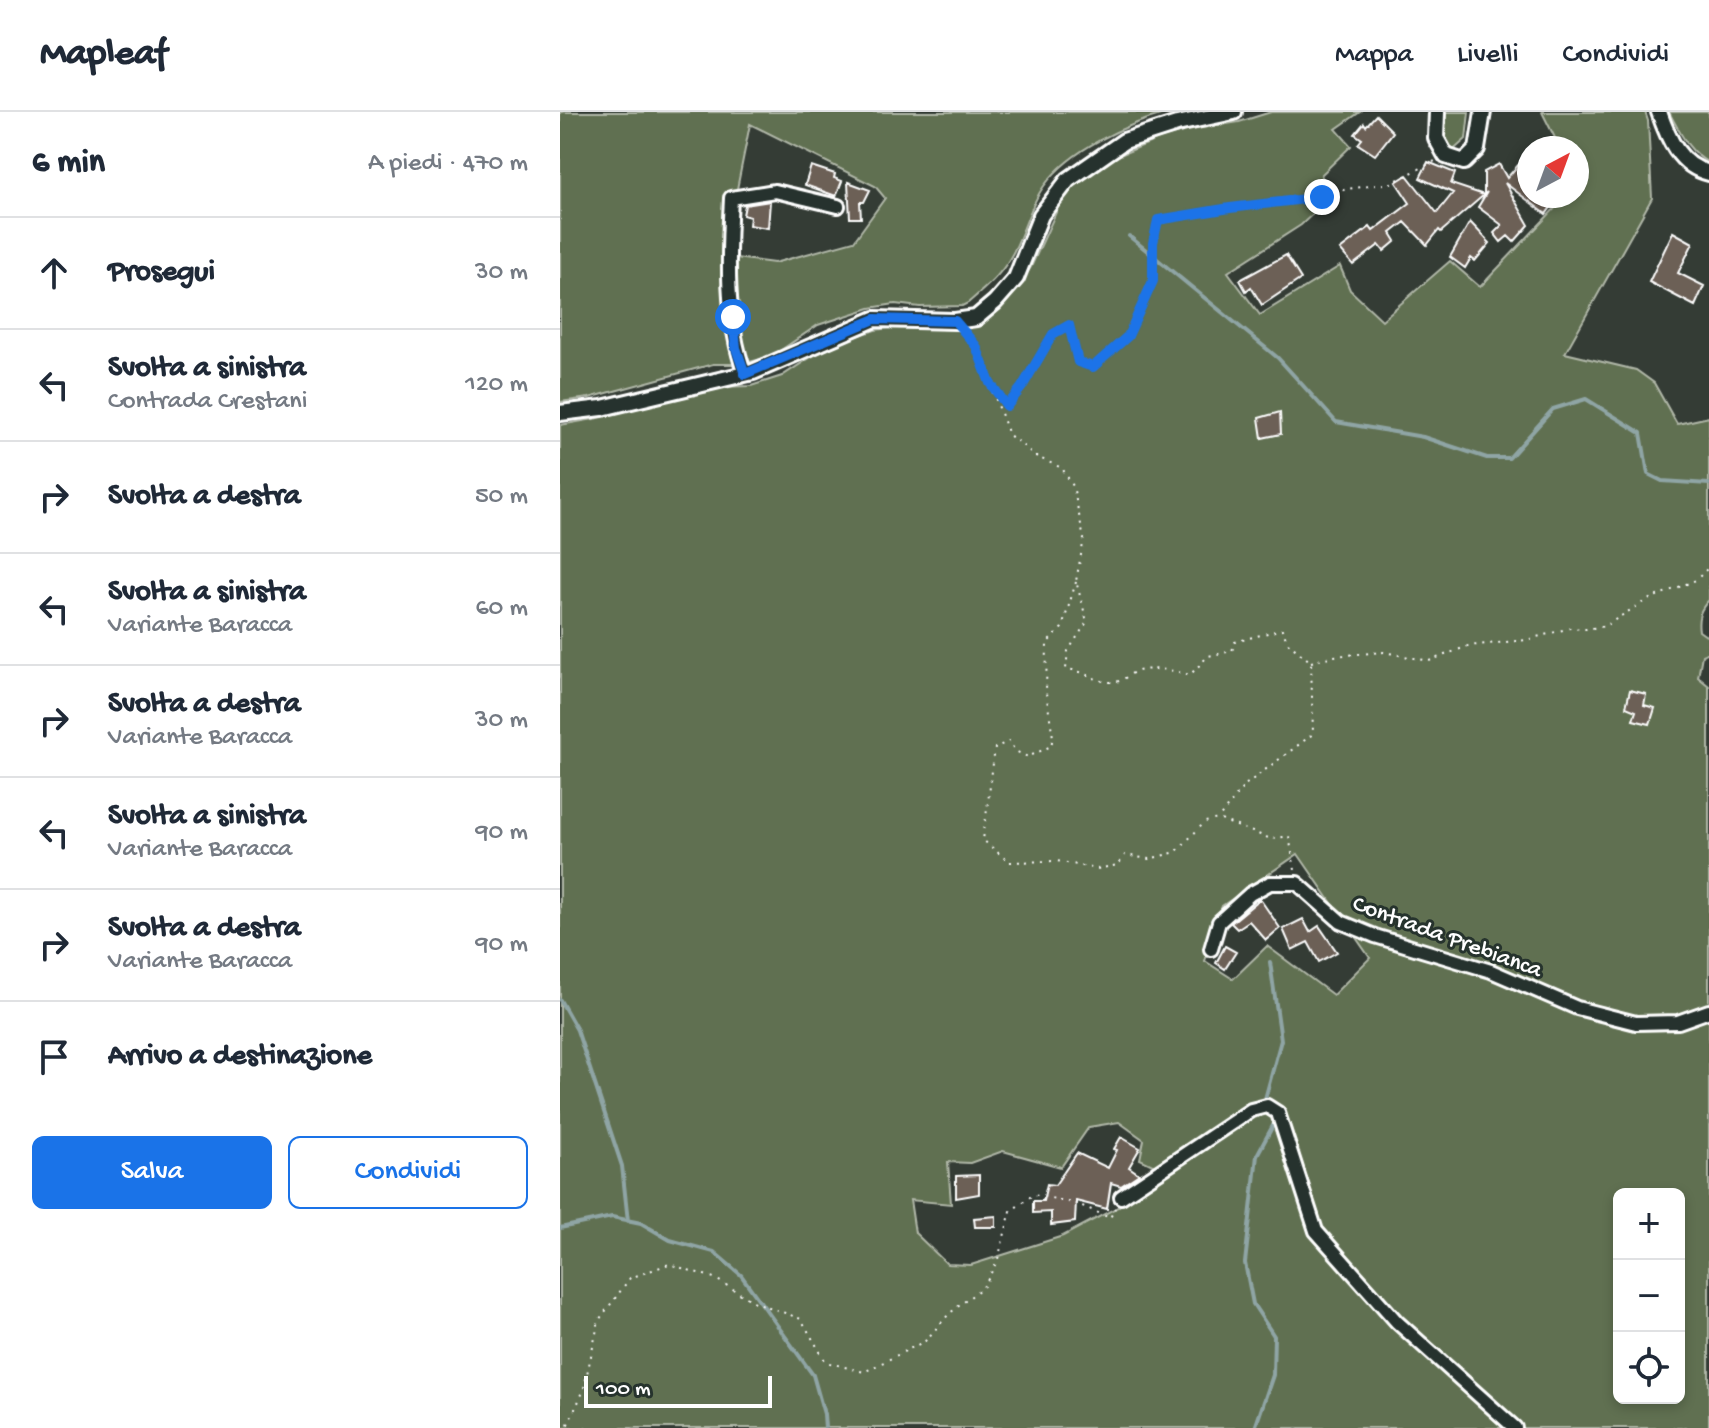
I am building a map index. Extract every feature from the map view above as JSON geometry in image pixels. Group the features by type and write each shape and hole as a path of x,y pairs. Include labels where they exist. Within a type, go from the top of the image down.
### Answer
{"street":[{"path":"560,413 602,408 745,374 875,319 955,321 976,318 1016,278 1041,215 1068,180 1124,141 1177,124 1234,112"},
{"path":"1437,112 1436,138 1446,156 1464,162 1477,149 1483,112"},
{"path":"1659,112 1677,152 1689,165 1709,173"},
{"path":"745,374 736,348 733,317 729,245 731,198 775,191 838,206"},
{"path":"1211,949 1219,922 1250,894 1270,883 1297,883"},
{"name":"Contrada Prebianca","path":"1297,883 1341,922 1375,936 1491,971 1577,1008 1636,1023 1678,1022 1709,1011"},
{"path":"1121,1197 1251,1110 1267,1106 1278,1113 1316,1231 1397,1322 1515,1428"}],"path":[{"path":"990,383 1007,406 1022,387 1053,334 1069,325 1078,362 1093,367 1128,336 1153,281 1153,243 1158,220 1322,197 1347,189 1391,183 1446,156"},
{"path":"955,321 976,346 1009,435 1037,457 1062,468 1073,486 1084,539 1062,628 1047,643 1046,693 1053,737 1051,746 1028,757 1015,751 1009,741 995,748 983,840 1009,862 1057,861 1097,869 1118,865 1125,855 1149,859 1176,852 1205,822 1218,819 1271,839 1289,836 1297,883"},
{"path":"1311,662 1333,656 1384,652 1429,661 1468,646 1526,640 1570,628 1605,626 1645,601 1696,580 1709,567"},
{"path":"1076,581 1087,622 1068,651 1066,669 1079,669 1105,682 1123,681 1136,671 1167,669 1190,675 1208,656 1232,651 1235,642 1282,629 1288,643 1311,662 1313,734 1245,785 1218,819"},
{"path":"560,1427 568,1424 583,1392 599,1320 630,1278 669,1264 714,1278 753,1301 801,1319 826,1362 864,1372 925,1341 949,1314 985,1285 998,1259 1011,1211 1034,1194 1080,1205 1110,1218 1121,1197"}],"green space":[{"path":"560,112 1170,112 1136,123 1084,149 1055,173 1039,194 1006,265 986,287 962,306 895,304 870,308 818,325 772,356 742,364 713,364 589,398 560,402","holes":["750,124 875,186 885,198 854,241 774,263 736,258 732,214"]},
{"path":"1271,112 1360,112 1336,129 1351,146 1321,175 1332,196 1301,225 1228,272 1260,315 1340,266 1350,290 1382,320 1450,261 1480,287 1555,208 1589,208 1589,136 1554,136 1542,112 1645,112 1652,198 1565,353 1636,370 1654,383 1677,424 1709,417 1709,600 1701,610 1698,622 1699,631 1706,636 1709,633 1709,652 1702,655 1698,677 1709,686 1709,1428 560,1428 560,425 716,387 751,386 782,376 828,346 875,330 896,327 965,329 980,323 1017,289 1031,267 1062,199 1080,181 1115,157 1189,130 1239,122","holes":["1298,854 1370,958 1333,995 1267,946 1233,979 1205,961 1222,906","1119,1122 1144,1140 1140,1159 1161,1169 1118,1207 1063,1236 971,1265 947,1264 915,1233 910,1200 951,1204 948,1162 970,1163 1003,1151 1061,1167 1089,1127"]},
{"path":"1438,112 1469,112 1466,139 1449,154 1440,137"},
{"path":"1669,112 1709,112 1709,163 1690,147"}],"building":[{"path":"1376,115 1393,132 1375,155 1358,144 1362,139 1355,134"},
{"path":"1428,162 1455,173 1451,184 1484,195 1441,232 1439,230 1427,245 1405,222 1391,233 1396,241 1384,251 1379,245 1353,265 1340,250 1370,227 1373,231 1410,203 1396,182 1407,175 1437,213 1453,193 1420,178"},
{"path":"1499,164 1507,178 1517,166 1517,192 1505,183 1529,225 1514,242 1508,236 1501,242 1494,233 1502,225 1478,207 1487,192 1484,195 1484,172"},
{"path":"811,166 835,174 834,178 842,181 836,196 805,185"},
{"path":"848,182 870,190 864,202 860,202 861,218 850,218"},
{"path":"770,201 768,228 749,225 750,217 743,215 745,205"},
{"path":"1470,222 1490,243 1475,261 1471,258 1465,268 1450,257"},
{"path":"1673,232 1693,243 1678,273 1704,286 1695,306 1649,282"},
{"path":"1286,255 1301,279 1262,305 1251,287 1246,291 1240,280"},
{"path":"1280,412 1281,434 1262,438 1259,418"},
{"path":"1630,690 1646,694 1644,705 1655,708 1650,724 1633,720 1636,711 1626,707"},
{"path":"1260,899 1280,928 1266,940 1249,921 1237,929 1231,923"},
{"path":"1303,919 1310,932 1319,926 1337,952 1319,962 1308,942 1292,950 1283,929"},
{"path":"1225,946 1236,952 1225,969 1216,963"},
{"path":"1121,1137 1140,1148 1129,1167 1139,1174 1121,1186 1111,1183 1107,1209 1076,1201 1075,1222 1051,1225 1051,1212 1033,1213 1033,1201 1043,1201 1047,1184 1055,1185 1077,1153 1108,1168"},
{"path":"979,1175 979,1194 956,1198 956,1176"},
{"path":"996,1216 996,1227 975,1227 974,1218"}],"waterway":[{"path":"1129,236 1278,358 1336,422 1423,437 1487,458 1509,458 1553,409 1586,399 1641,433 1648,474 1662,481 1709,484"},
{"path":"1265,1099 1281,1040 1270,962"},
{"path":"560,1000 577,1030 622,1166 628,1221"},
{"path":"1255,1428 1273,1375 1274,1336 1253,1304 1245,1263 1257,1155 1276,1120"},
{"path":"560,1228 612,1217 641,1223 670,1240 714,1252 741,1275 813,1375 825,1428"}],"route":[{"path":"733,317 736,348 745,374 875,319 955,321 976,346 990,383 1007,406 1022,387 1053,334 1069,325 1078,362 1093,367 1128,336 1153,281 1153,243 1158,220 1322,197"}]}
